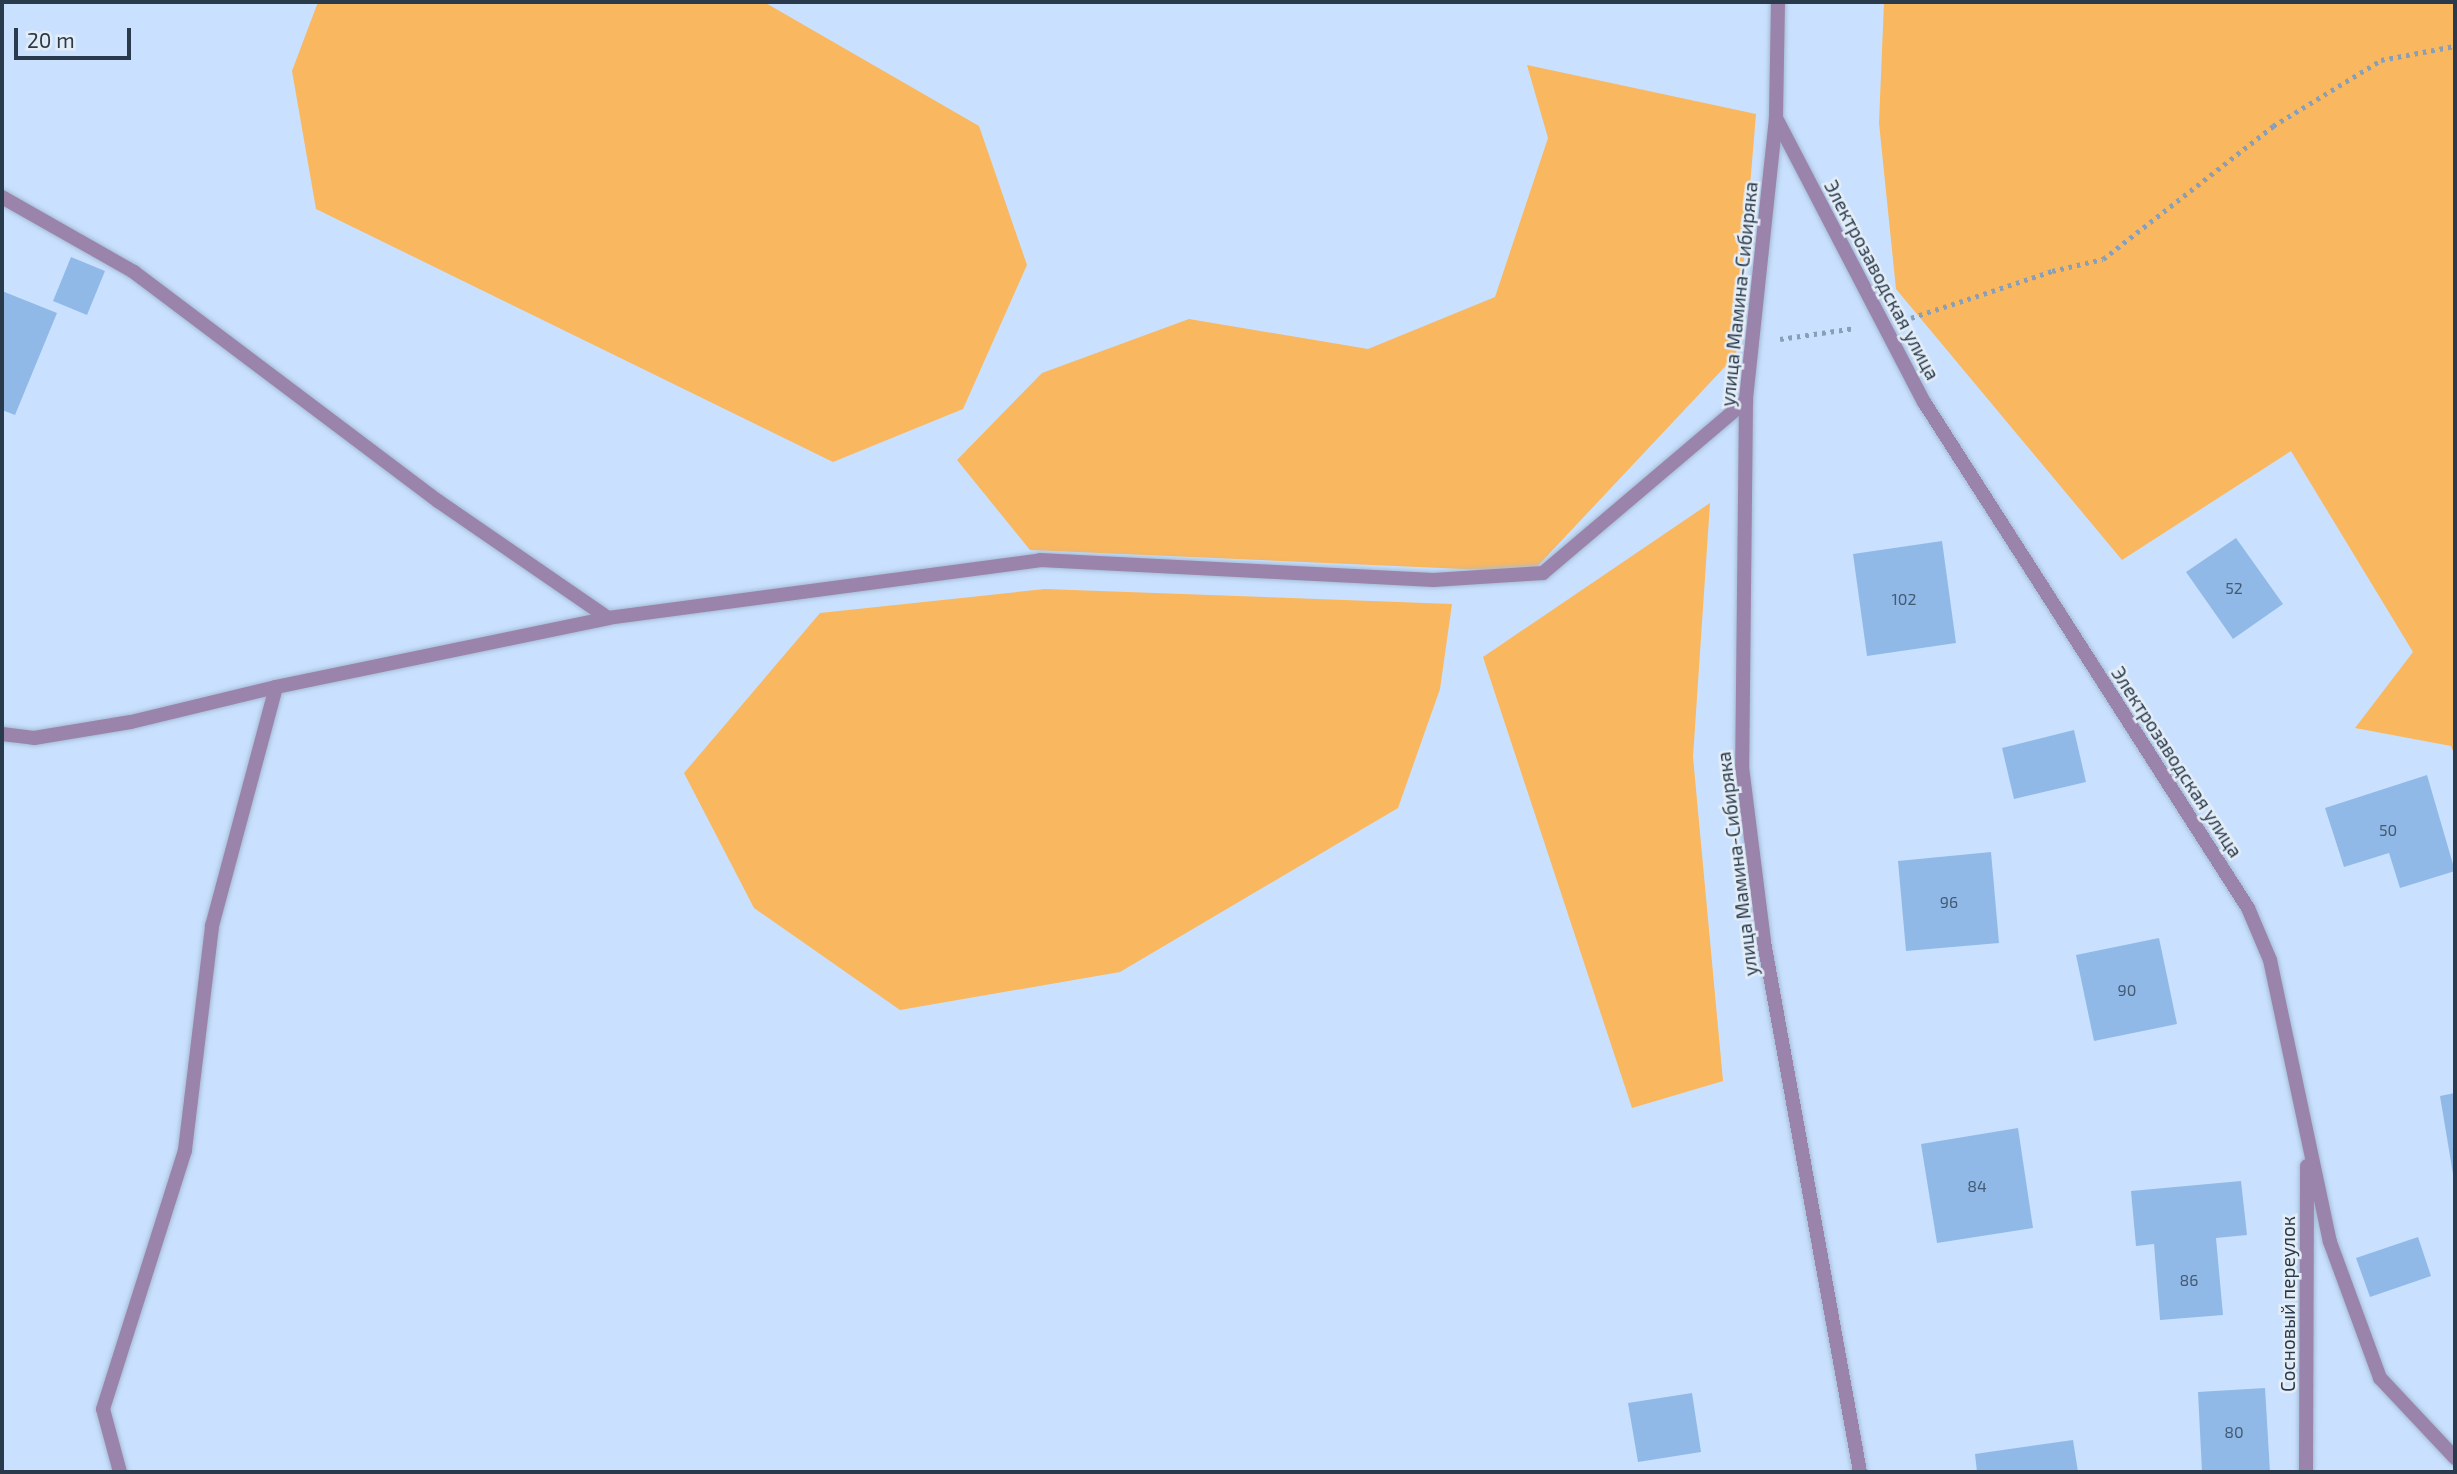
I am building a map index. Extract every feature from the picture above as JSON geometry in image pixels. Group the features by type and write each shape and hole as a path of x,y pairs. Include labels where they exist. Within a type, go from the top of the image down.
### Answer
{"street":[{"name":"улица Мамина-Сибиряка","path":"1778,2 1776,118 1746,401 1742,767 1763,942 1860,1472"},
{"name":"Электрозаводская улица","path":"1776,118 1924,402 2248,908 2270,960 2330,1242 2380,1378 2455,1458"},
{"path":"2,197 134,272 438,501 608,618"},
{"path":"2,734 34,738 119,724 276,687 608,618 1040,560 1433,580 1543,573 1746,401"},
{"path":"120,1472 103,1409 185,1150 212,926 276,687"},
{"name":"Сосновый переулок","path":"2306,1472 2308,1137"}],"path":[{"path":"1752,345 1829,329 1885,326 2052,271 2103,259 2273,126 2359,73 2381,60 2455,46"}],"shaded area":[{"path":"318,2 764,2 979,126 1027,265 963,409 833,462 316,209 292,71"},
{"path":"1884,2 2455,2 2455,756 2451,746 2355,728 2413,652 2291,451 2122,560 1896,289 1879,123"},
{"path":"1527,65 1756,114 1736,355 1532,572 1030,550 957,460 1042,373 1189,319 1368,349 1495,297 1548,138"},
{"path":"1710,503 1693,757 1723,1081 1632,1108 1483,657"},
{"path":"1045,589 1452,604 1440,689 1398,808 1120,972 900,1010 754,908 684,773 820,613"}],"building":[{"path":"71,257 105,271 87,315 53,301"},
{"path":"2,291 57,313 15,415 2,410"},
{"path":"2236,538 2283,604 2233,639 2186,572"},
{"path":"1942,541 1956,643 1867,656 1853,554"},
{"path":"2074,730 2086,782 2014,799 2002,748"},
{"path":"2427,775 2455,871 2400,888 2389,853 2344,867 2325,808"},
{"path":"1991,852 1999,943 1906,951 1898,861"},
{"path":"2159,938 2177,1024 2094,1041 2076,955"},
{"path":"2455,1093 2455,1180 2454,1180 2440,1096"},
{"path":"2018,1128 2033,1228 1937,1243 1921,1144"},
{"path":"2241,1181 2247,1235 2216,1238 2223,1315 2160,1320 2154,1244 2136,1246 2131,1191"},
{"path":"2418,1237 2431,1276 2370,1297 2356,1258"},
{"path":"2265,1388 2270,1472 2202,1472 2198,1392"},
{"path":"1692,1393 1701,1452 1638,1462 1628,1403"},
{"path":"2073,1440 2078,1472 1977,1472 1975,1454"}]}
